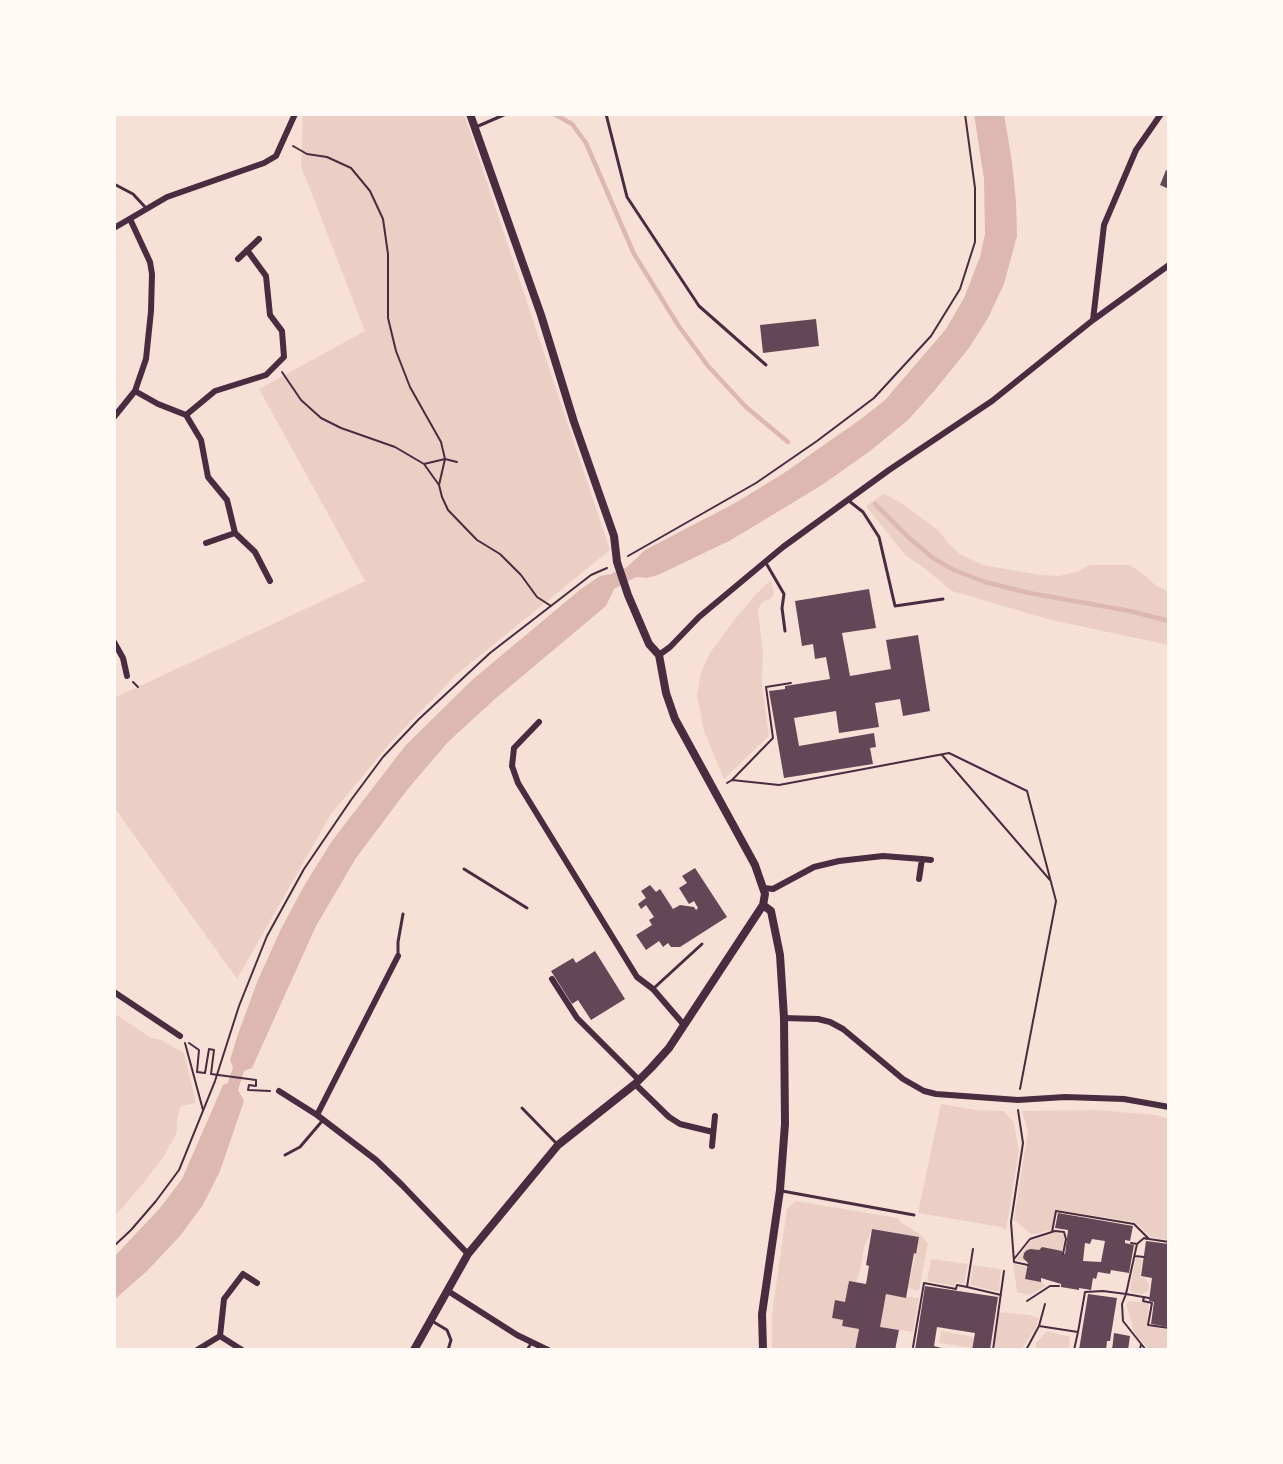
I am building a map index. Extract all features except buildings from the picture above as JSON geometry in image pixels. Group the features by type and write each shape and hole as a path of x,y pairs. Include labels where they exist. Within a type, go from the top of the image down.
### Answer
{"street":[{"path":"114,228 167,197 207,181 264,163 276,156 295,114"},
{"path":"414,1350 468,1254 558,1145 637,1082 669,1048 763,904 764,888 755,865 675,719 666,693 659,655 649,644 628,595 618,566 614,536 470,114"},
{"path":"1093,320 1104,225 1136,150 1161,114"},
{"path":"114,417 135,391 146,359 151,311 152,274 145,250 130,219"},
{"path":"238,259 259,239"},
{"path":"186,415 214,391 266,375 284,357 282,331 270,315 266,276 247,250"},
{"path":"659,655 699,617 765,561 847,500 992,401 1093,320 1169,265"},
{"path":"135,391 158,404 186,415 201,440 208,477 227,500 235,532 255,552 270,581"},
{"path":"206,543 235,532"},
{"path":"114,642 123,658 127,676"},
{"path":"539,722 514,748 512,766 518,783 637,977 652,989 684,1025"},
{"path":"764,888 773,889 814,867 839,861 883,856 931,860"},
{"path":"919,879 922,859"},
{"path":"763,904 771,911 778,939 782,974 786,1124 780,1190 762,1314 763,1350"},
{"path":"316,1115 398,956"},
{"path":"552,979 577,1018 669,1117 692,1128 713,1132"},
{"path":"114,992 180,1036"},
{"path":"784,1018 818,1019 830,1022 843,1029 894,1072 924,1091 936,1094 1017,1100 1065,1097 1124,1099 1169,1107"},
{"path":"279,1091 356,1143 402,1185 468,1254"},
{"path":"712,1146 715,1116"},
{"path":"196,1350 207,1346 220,1336 224,1299 243,1274 256,1283"},
{"path":"447,1291 517,1335 548,1350"},
{"path":"220,1336 242,1350"}],"lane":[{"path":"475,128 506,114"},
{"path":"606,114 627,197 699,306 766,365"},
{"path":"114,184 133,194 146,208"},
{"path":"847,500 863,512 879,537 895,606 943,599"},
{"path":"765,561 784,594 782,608 785,631"},
{"path":"464,869 527,908"},
{"path":"398,956 403,914"},
{"path":"652,989 702,944"},
{"path":"522,1108 558,1145"},
{"path":"285,1155 300,1147 323,1120"},
{"path":"780,1190 914,1215"},
{"path":"431,1320 447,1330 451,1340 448,1350"},
{"path":"527,1350 532,1342"}],"path":[{"path":"114,1246 150,1208 179,1170 215,1081 239,1006 267,936 304,868 383,757 419,719 490,653 591,575 618,566 756,483 817,441 874,398 931,336 960,290 975,242 975,188 965,114"},
{"path":"284,141 307,154 327,157 351,168 370,191 383,219 388,254 388,318 396,351 410,387 441,442 445,459 439,485"},
{"path":"277,364 301,400 321,418 341,428 395,447 424,464 439,485 448,510 477,540 500,554 537,597 551,606"},
{"path":"424,464 445,459 457,462"},
{"path":"727,783 773,738 766,687 791,683"},
{"path":"732,780 779,785 949,753 1028,791 1056,901 1017,1100 1023,1143 1011,1222 1014,1262 1028,1265"},
{"path":"942,755 1051,880"},
{"path":"203,1110 184,1038 194,1048 200,1050 197,1072 206,1073 208,1049 214,1050 211,1074 256,1080 256,1086 249,1085 248,1090 279,1091"},
{"path":"1052,1232 1056,1211 1134,1224 1149,1239"},
{"path":"1014,1259 1030,1239 1052,1232 1065,1232 1063,1254"},
{"path":"1146,1350 1123,1321 1122,1305 1137,1244 1144,1238 1169,1242"},
{"path":"1131,1243 1137,1244"},
{"path":"967,1287 973,1249"},
{"path":"1135,1256 1144,1257"},
{"path":"993,1350 1004,1271"},
{"path":"913,1347 924,1283 956,1289 957,1286 967,1287 1001,1295"},
{"path":"1027,1301 1050,1286 1059,1286"},
{"path":"1074,1350 1085,1292 1103,1291 1149,1298"},
{"path":"1144,1297 1143,1301 1152,1302 1149,1325 1169,1328"},
{"path":"1026,1350 1040,1326 1044,1304"},
{"path":"1040,1326 1078,1332"},
{"path":"1140,1350 1141,1344"}],"shaded area":[{"path":"303,114 464,114 610,550 456,675 392,741 331,814 237,979 114,807 114,698 365,581 259,389 365,331 301,166"},
{"path":"974,114 1004,114 1012,162 1017,236 1004,284 988,318 969,348 908,420 870,451 822,485 731,540 658,575 647,578 636,577 614,589 606,606 495,699 448,742 407,790 356,858 316,926 252,1068 244,1071 238,1090 244,1101 220,1171 203,1205 180,1236 147,1271 114,1300 114,1257 160,1208 182,1179 223,1085 228,1083 233,1067 230,1060 238,1034 258,980 281,929 332,841 405,746 472,680 581,589 600,576 627,567 645,550 737,502 784,473 861,419 885,400 946,329 964,298 980,257 985,234 984,179"},
{"path":"884,494 898,501 938,530 960,554 983,565 1059,576 1076,572 1090,565 1130,565 1155,585 1169,592 1169,645 1051,620 952,591 906,556 866,506"},
{"path":"771,580 774,594 763,602 758,612 763,650 762,686 769,736 724,779 704,731 697,695 701,672 710,653 732,623"},
{"path":"114,1013 151,1038 161,1040 184,1053 196,1103 181,1106 177,1120 177,1132 164,1156 114,1217"},
{"path":"941,1104 976,1110 1004,1111 1014,1123 1019,1151 1006,1230 1001,1227 918,1213"},
{"path":"1096,1110 1156,1115 1169,1119 1169,1240 1151,1237 1135,1222 1056,1210 1051,1230 1036,1234 1031,1234 1014,1220 1028,1131 1022,1111"},
{"path":"796,1201 898,1218 928,1243 919,1291 908,1288 919,1237 872,1229 864,1247 856,1282 849,1281 845,1302 835,1301 832,1318 843,1320 842,1326 859,1329 855,1350 772,1350 772,1314 787,1209"},
{"path":"1054,1233 1063,1234 1065,1237 1062,1250 1056,1251 1042,1247 1039,1250 1031,1249 1024,1253 1025,1261 1016,1260 1031,1241"},
{"path":"1136,1258 1142,1259 1140,1277 1145,1278 1149,1284 1148,1291 1143,1294 1132,1293 1130,1289"},
{"path":"931,1259 968,1264 964,1284 956,1282 955,1286 927,1281"},
{"path":"1013,1264 1028,1267 1046,1286 1030,1295 1017,1292"},
{"path":"973,1265 1001,1269 999,1292 970,1285"},
{"path":"886,1294 919,1298 913,1332 880,1327"},
{"path":"1130,1301 1149,1303 1147,1326 1169,1332 1169,1350 1149,1350 1134,1332 1126,1304"},
{"path":"999,1312 1038,1318 1037,1326 1021,1350 994,1347"},
{"path":"941,1331 974,1337 972,1348 939,1343"},
{"path":"1047,1331 1070,1337 1069,1350 1036,1349 1036,1343"}],"waterway":[{"path":"554,114 572,124 586,143 634,254 678,325 708,366 746,407 788,442"},
{"path":"875,504 933,558 954,570 985,582 1029,593 1130,611 1169,621"}]}
